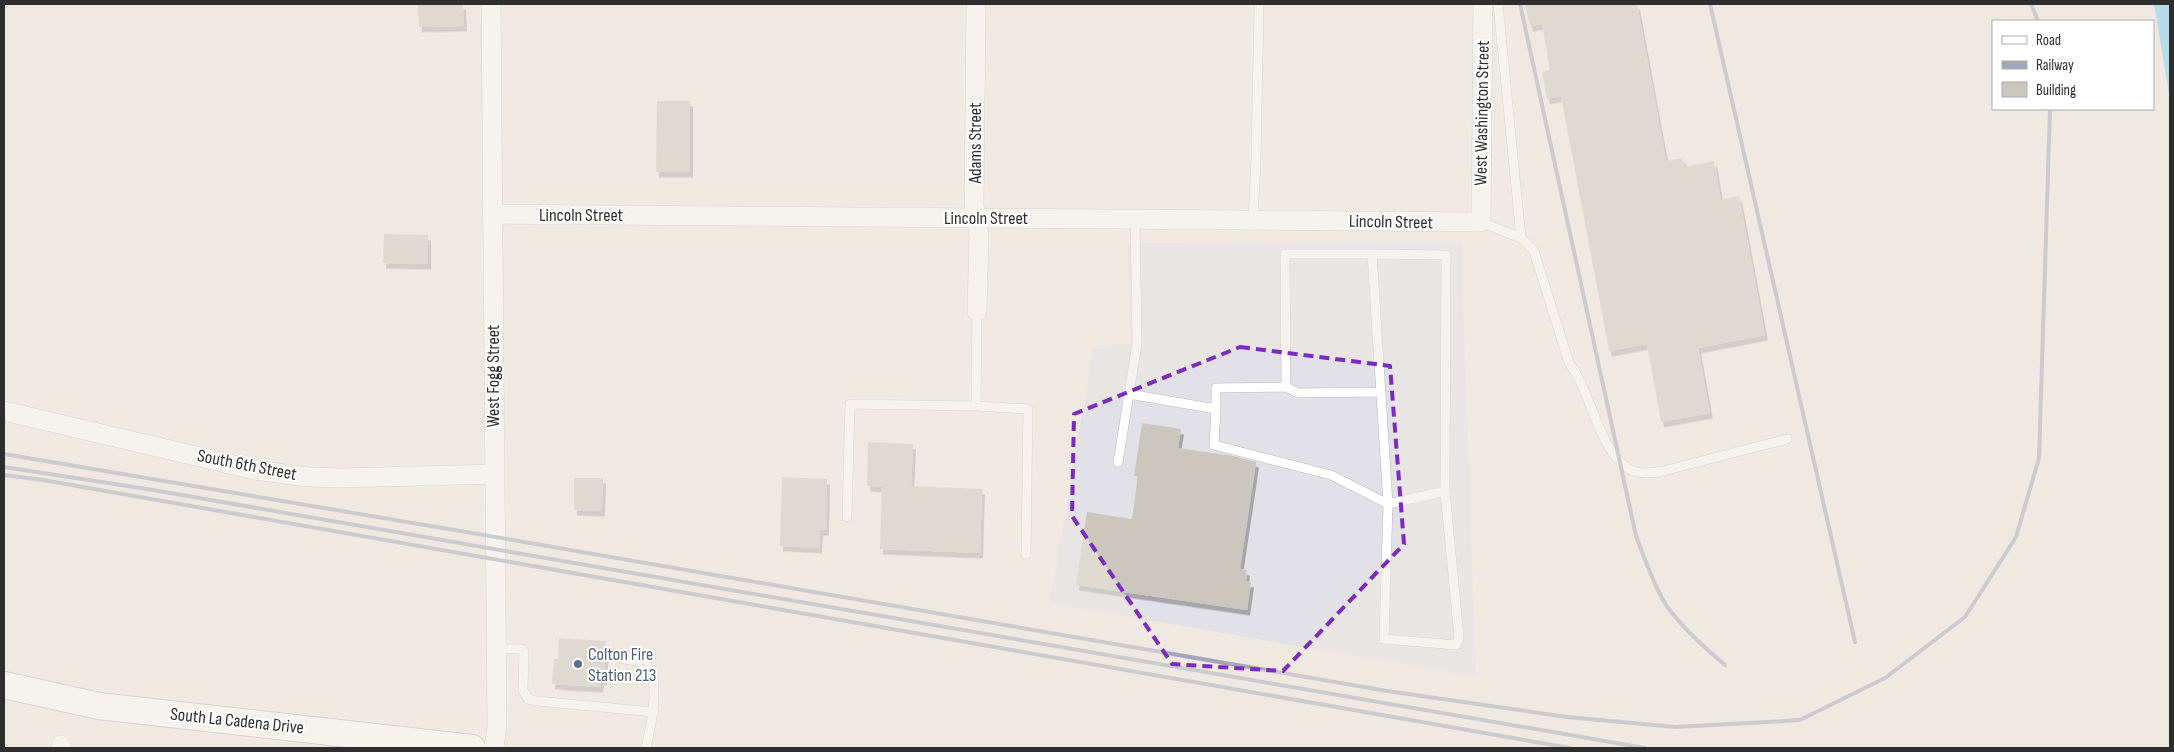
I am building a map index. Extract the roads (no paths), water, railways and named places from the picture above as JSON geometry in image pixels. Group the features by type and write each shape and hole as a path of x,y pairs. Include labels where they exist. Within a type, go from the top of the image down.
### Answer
{"main road":[{"name":"South La Cadena Drive","path":"4,685 99,706 384,743 472,748"}],"street":[{"name":"West Fogg Street","path":"491,4 497,726 494,748"},
{"name":"Adams Street","path":"976,4 974,205 979,235 978,311"},
{"name":"West Washington Street","path":"1481,222 1483,4"},
{"name":"Lincoln Street","path":"492,214 1481,222"},
{"name":"South 6th Street","path":"4,411 255,470 342,478 494,474"}],"lane":[{"path":"1252,220 1256,159 1259,4"},
{"path":"1498,4 1522,238"},
{"path":"1118,462 1137,344 1135,219"},
{"path":"1481,222 1522,238 1534,251 1569,363 1579,376 1610,451 1630,470 1648,474 1787,439"},
{"path":"1286,387 1285,254 1372,254 1446,255 1445,491 1459,638 1456,645 1384,639 1388,504 1372,254"},
{"path":"976,406 978,311"},
{"path":"1381,392 1298,393 1286,387 1216,388 1214,445 1331,475 1388,504 1445,491"},
{"path":"1129,394 1216,409"},
{"path":"847,518 850,404 976,406 1028,409 1026,554"},
{"path":"496,649 521,649 524,652 524,690 528,699 536,702 654,712"},
{"path":"616,657 641,662 652,670 656,689 654,712 646,748"}],"water":[{"path":"2154,4 2170,4 2170,100"}],"railway":[{"path":"1520,4 1636,536 1655,585 1663,600 1675,617 1692,635 1725,665"},
{"path":"1710,4 1855,642"},
{"path":"2031,4 2038,20"},
{"path":"4,454 1387,691 1567,717 1676,727 1800,720 1885,678 1965,617 2016,537 2039,458 2050,110"},
{"path":"4,467 147,489 1645,748"},
{"path":"4,475 43,480 1570,748"}],"place":[{"name":"Colton Fire Station 213","path":"578,664"}]}
